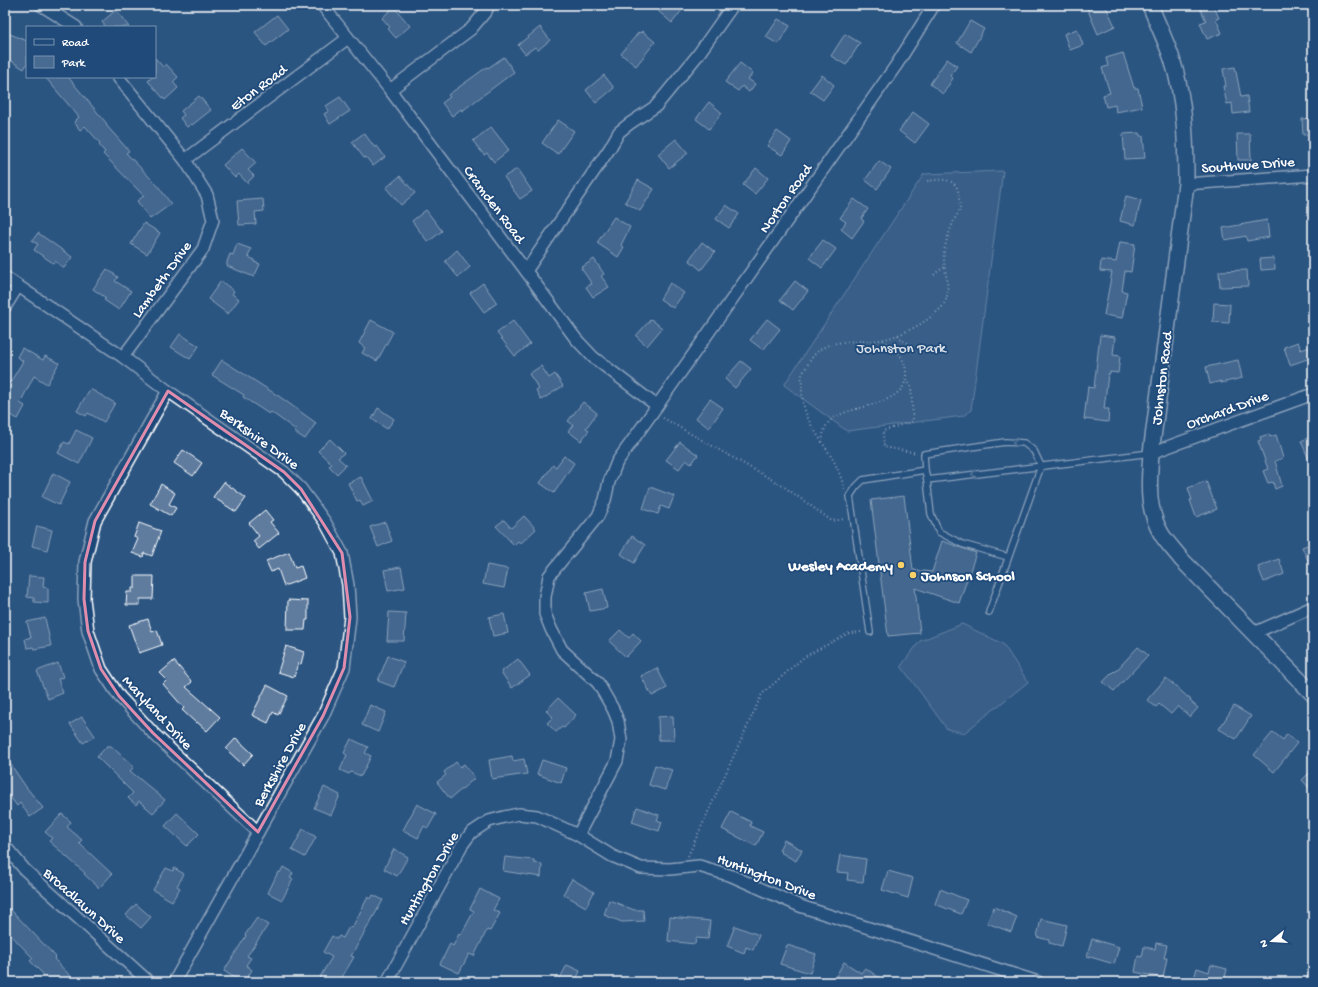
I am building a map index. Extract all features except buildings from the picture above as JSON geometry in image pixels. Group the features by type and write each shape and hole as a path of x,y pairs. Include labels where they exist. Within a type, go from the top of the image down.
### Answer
{"street":[{"path":"41,5 74,26"},
{"name":"Cramden Road","path":"322,5 390,90 576,339 593,357 655,409"},
{"path":"390,90 471,29 489,5"},
{"path":"526,271 610,148 619,132 656,106 697,56 733,5"},
{"name":"Norton Road","path":"578,835 617,761 621,740 618,721 598,683 562,650 554,636 545,614 545,597 549,576 598,516 605,500 608,482 616,462 655,409 897,64 934,5"},
{"name":"Johnston Road","path":"1150,5 1172,59 1179,84 1184,112 1186,142 1186,184 1151,452 1148,489 1152,512 1163,536 1182,560 1313,694"},
{"name":"Eton Road","path":"185,160 348,38"},
{"name":"Lambeth Drive","path":"119,78 185,160 207,195 213,220 203,249 123,357"},
{"name":"Southvue Drive","path":"1186,184 1313,175"},
{"name":"Berkshire Drive","path":"5,277 123,357 168,391 284,472 301,489 325,522 342,553 348,585 350,617 344,668 323,716 174,982"},
{"path":"5,307 18,286"},
{"name":"Maryland Drive","path":"168,391 95,521 85,562 84,599 88,631 101,669 119,696 153,734 258,832"},
{"name":"Orchard Drive","path":"1151,452 1313,394"},
{"path":"1254,633 1313,607"},
{"name":"Huntington Drive","path":"387,982 462,845 471,833 489,821 504,816 518,814 537,816 578,835 612,856 641,868 670,869 699,866 732,876 800,906 1038,982"},
{"name":"Broadlawn Drive","path":"5,846 25,870 149,982"}],"lane":[{"path":"988,612 1008,557 1041,466 1034,451 1024,443 1005,442 924,454 931,514 939,532 962,544 1008,557"},
{"path":"927,480 1151,452"},
{"path":"870,632 850,496 863,480 925,470"}],"path":[{"path":"850,496 846,492 831,456 814,431 806,413 802,393 802,375 810,360 818,350 827,345 838,342 882,340 898,335 930,319 941,308 947,298 948,284 944,252 954,219 960,209 958,189 952,182 941,179 927,181"},
{"path":"934,275 946,267"},
{"path":"898,335 903,341 911,344"},
{"path":"822,442 825,428 829,422 838,416 889,398 900,390 906,380 906,369 903,359 896,350 882,340"},
{"path":"906,380 911,386 913,421 883,431 884,447 924,454"},
{"path":"655,409 783,486 832,521 853,518"},
{"path":"682,868 762,694 804,657 849,632 870,632"}],"highlighted area":[{"path":"168,391 284,472 301,489 342,553 350,617 344,668 323,716 258,832 153,733 119,696 101,669 88,631 84,599 85,562 95,521"}],"green space":[{"name":"Johnston Park","path":"1003,171 971,410 963,416 847,431 784,385 924,174"},
{"path":"962,624 1003,644 1028,682 964,733 947,729 901,666 920,641"}],"place":[{"name":"Wesley Academy","path":"901,565"},
{"name":"Johnson School","path":"913,575"}]}
